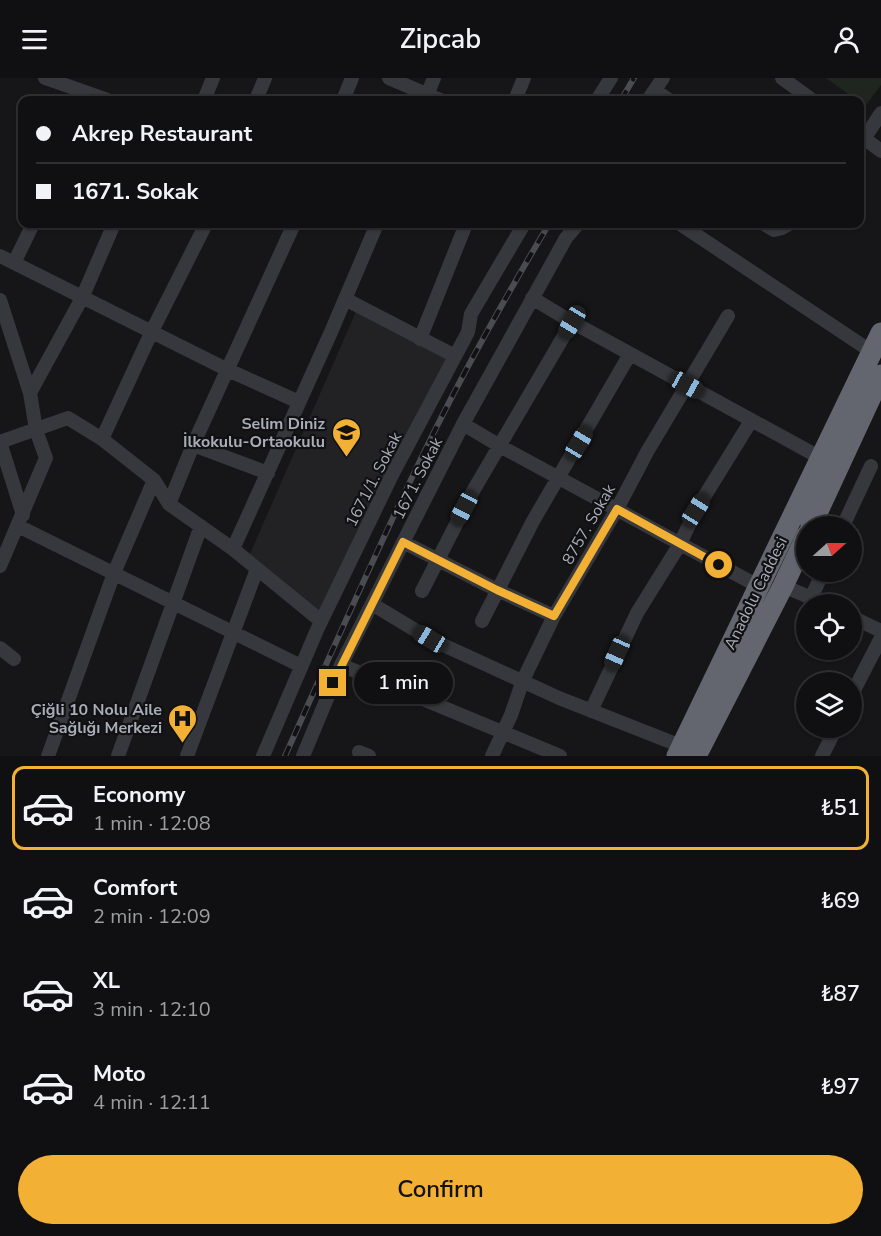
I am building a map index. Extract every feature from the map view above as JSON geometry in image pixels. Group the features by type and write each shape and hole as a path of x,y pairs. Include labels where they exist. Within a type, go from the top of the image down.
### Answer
{"highway":[{"name":"Anadolu Caddesi","path":"685,753 758,586 877,342"},
{"path":"816,516 881,375"},
{"name":"Anadolu Caddesi","path":"685,753 783,586 796,558"}],"street":[{"path":"45,78 97,96"},
{"path":"206,96 213,78"},
{"path":"258,96 265,78"},
{"path":"345,96 352,78"},
{"path":"389,78 425,96"},
{"path":"431,96 434,78"},
{"path":"517,96 524,78"},
{"path":"600,96 612,78"},
{"path":"652,96 663,78"},
{"path":"782,78 795,95"},
{"path":"864,134 881,113"},
{"path":"864,139 881,152"},
{"path":"14,263 31,228"},
{"path":"30,393 82,298 112,228"},
{"path":"102,439 152,331 204,228"},
{"path":"169,504 193,445 292,228"},
{"path":"233,549 375,228"},
{"path":"420,339 464,228"},
{"name":"1671/1. Sokak","path":"263,756 321,621 393,475 468,332 471,314 522,228"},
{"name":"1671. Sokak","path":"303,756 341,665 463,424 566,238 575,228"},
{"path":"687,228 877,342"},
{"path":"0,256 228,370 299,402"},
{"path":"532,298 819,457"},
{"path":"345,299 455,356"},
{"path":"0,300 30,393 36,430 46,458 0,566"},
{"name":"8757. Sokak","path":"492,756 523,680 554,616 617,509 647,452 728,316"},
{"path":"422,591 473,491 572,322"},
{"path":"482,621 524,538 630,354"},
{"path":"301,666 114,573 21,520 0,442 68,418 102,439 154,480 169,504 233,549 321,621"},
{"path":"591,711 637,613 680,544 696,510 751,421"},
{"path":"463,424 758,586"},
{"path":"193,445 268,473"},
{"path":"848,516 871,466"},
{"path":"48,756 114,573 154,480"},
{"path":"118,756 201,526"},
{"path":"403,542 554,616"},
{"path":"187,756 257,569"},
{"path":"783,586 802,594"},
{"path":"372,604 430,639 685,753"},
{"path":"862,622 881,631"},
{"path":"862,675 881,638"},
{"path":"0,648 14,659"},
{"path":"341,665 560,756"},
{"path":"822,756 831,738"}],"shaded area":[{"path":"826,78 881,78 881,85 865,106 864,96 851,96"},
{"name":"Selim Diniz İlkokulu-Ortaokulu","path":"358,307 449,359 322,614 249,556"}],"railway":[{"path":"623,96 634,78"},
{"path":"285,756 377,551 435,430 490,326 547,228"}],"place":[{"name":"Selim Diniz İlkokulu-Ortaokulu","path":"346,458"},
{"name":"Çiğli 10 Nolu Aile Sağlığı Merkezi","path":"183,744"}],"route":[{"path":"333,683 403,542 554,616 617,509 719,565"}]}
